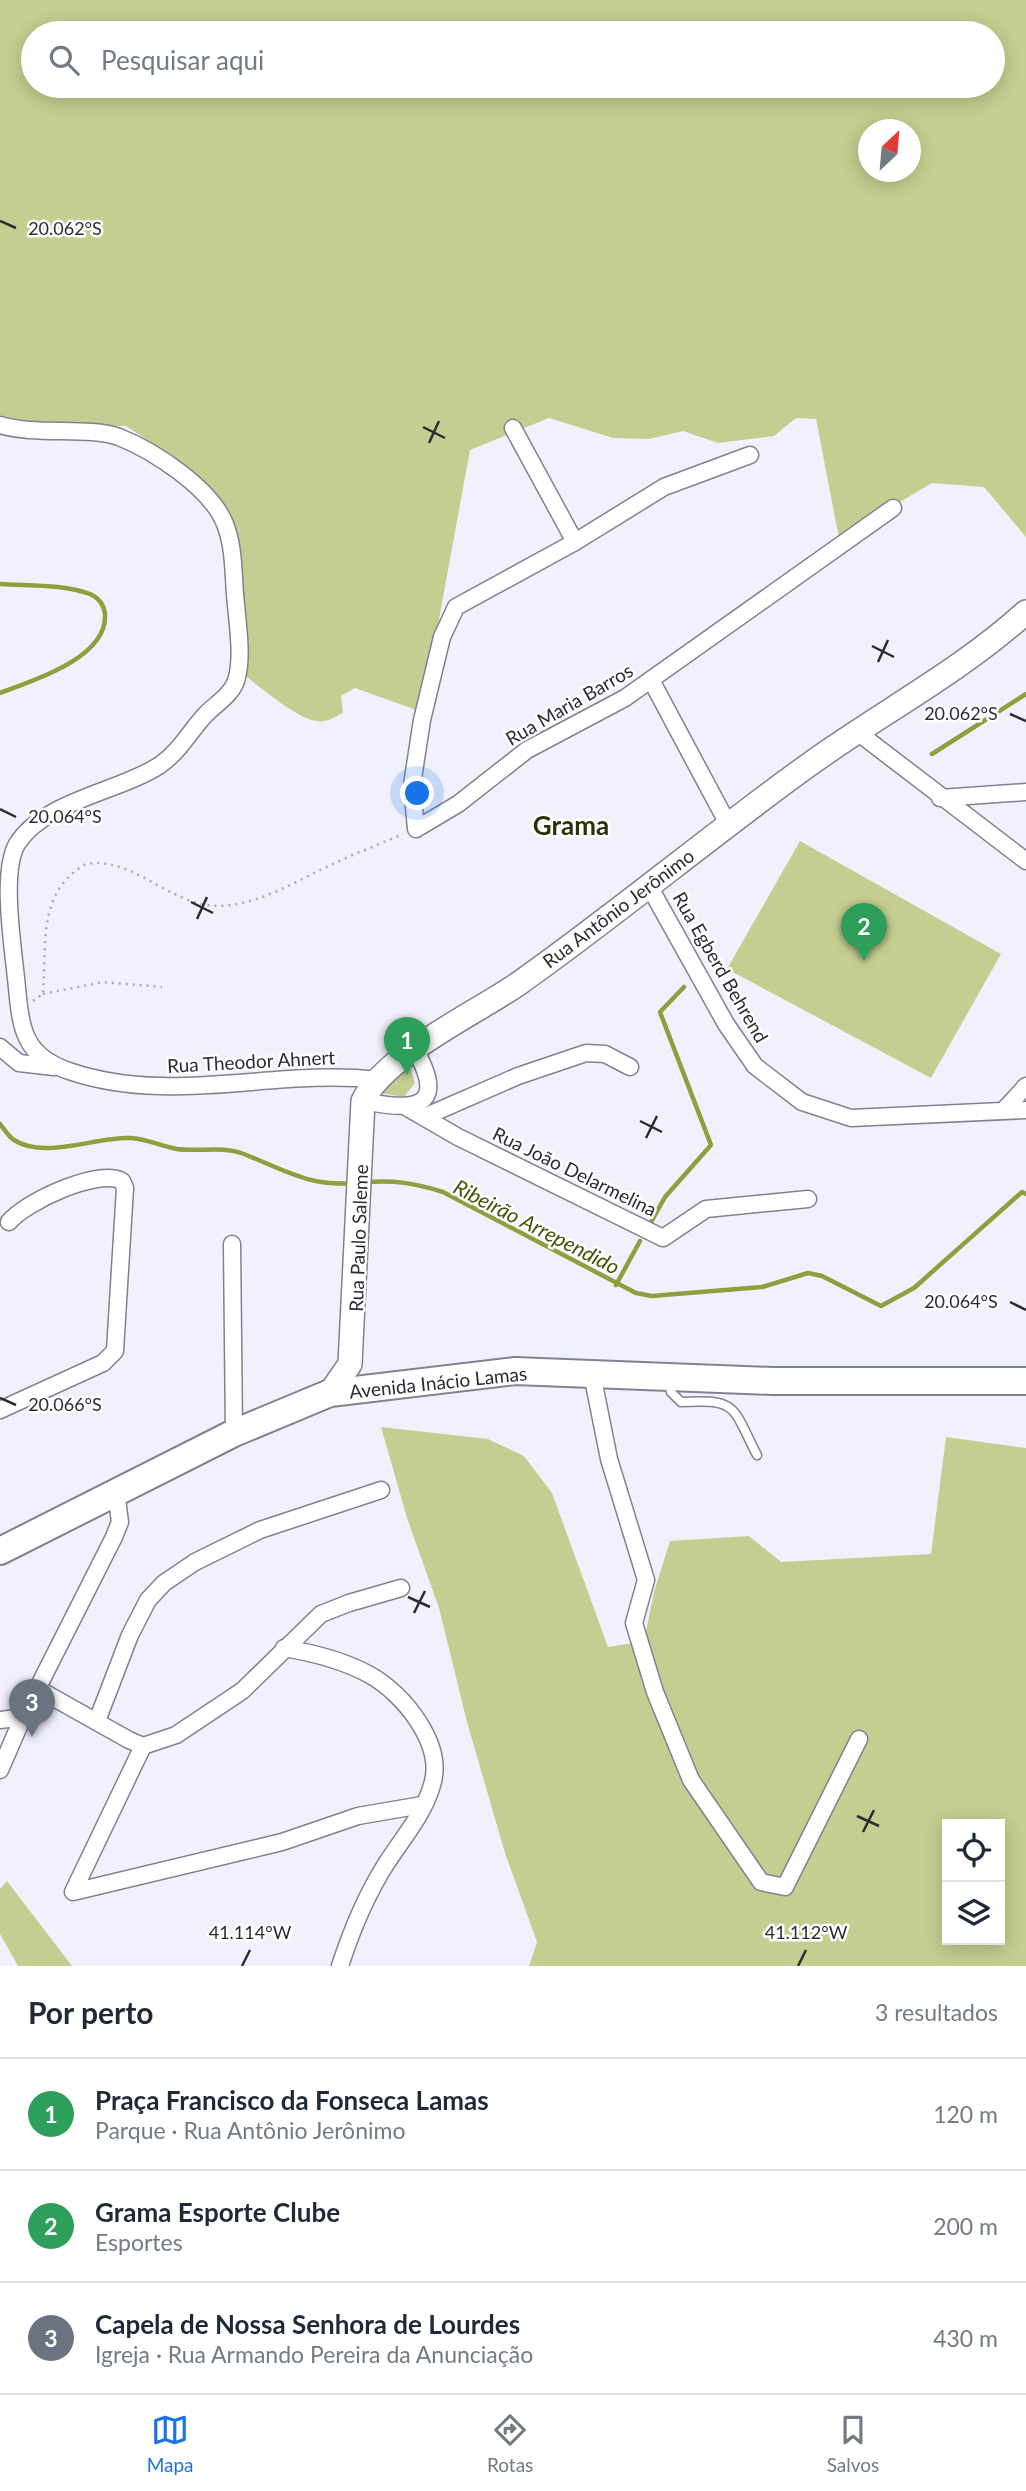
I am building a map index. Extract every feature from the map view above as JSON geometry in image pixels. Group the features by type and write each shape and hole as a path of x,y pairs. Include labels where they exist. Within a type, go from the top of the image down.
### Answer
{"main road":[{"name":"Rua Antônio Jerônimo","path":"377,1080 416,1050 518,984 728,824 1019,618"},
{"path":"363,1101 377,1080"},
{"name":"Rua Paulo Saleme","path":"330,1393 350,1364 363,1101"},
{"name":"Avenida Inácio Lamas","path":"0,1551 234,1433 330,1393 515,1371 773,1381 1026,1381"}],"street":[{"name":"Rua Theodor Ahnert","path":"0,425 117,436 184,475 216,508 228,535 238,624 238,668 233,687 206,714 177,751 159,766 56,813 34,827 19,842 12,857 10,887 19,1006 28,1044 35,1054 60,1067 123,1084 175,1088 328,1076 377,1080"},
{"path":"513,428 575,542"},
{"path":"416,829 412,785 420,733 436,659 450,615 465,601 575,542 664,487 750,455"},
{"name":"Rua Maria Barros","path":"416,829 449,810 527,750 625,698 651,681 893,508"},
{"path":"651,681 728,824"},
{"path":"856,731 940,798 1000,838 1026,861"},
{"path":"940,798 1026,792"},
{"name":"Rua Egberd Behrend","path":"649,886 726,1024 755,1066 802,1102 850,1118 1026,1110"},
{"path":"0,1047 9,1058 19,1063 60,1067"},
{"path":"363,1101 406,1107 417,1103 428,1091 427,1077 416,1050"},
{"path":"424,1117 518,1076 586,1053 605,1054 630,1067"},
{"path":"1005,1110 1026,1086"},
{"name":"Rua João Delarmelina","path":"406,1107 663,1238 706,1209 808,1199"},
{"path":"0,1410 103,1363 115,1351 124,1186 114,1178 67,1187 28,1206 9,1222"},
{"path":"232,1244 234,1433"},
{"path":"592,1374 609,1459 646,1580 634,1623 654,1692 691,1780 761,1882 785,1888 859,1739"},
{"path":"97,1721 130,1635 148,1600 163,1583 195,1562 260,1530 381,1490"},
{"path":"0,1770 23,1717 120,1522 116,1492"},
{"path":"401,1588 349,1602 321,1614 242,1691 176,1735 143,1746 74,1892 282,1842 358,1816 422,1805"},
{"path":"284,1648 321,1654 372,1676 400,1700 420,1725 435,1758 433,1784 358,1911 340,1966"},
{"path":"38,1689 143,1746"},
{"path":"0,1720 23,1717"}],"lane":[{"path":"667,1377 671,1392 681,1402 720,1401 734,1410 757,1455"}],"path":[{"path":"43,994 44,930 49,914 63,885 86,864 111,864 171,894 205,905 223,906 255,900 416,829"},
{"path":"19,1006 43,994 103,982 162,987"}],"green space":[{"path":"0,0 1026,0 1026,537 984,487 932,483 839,538 816,419 796,418 774,436 718,443 683,431 649,439 613,438 549,418 470,450 422,712 355,688 341,696 343,713 327,720 316,721 288,708 241,672 224,509 171,456 126,426 0,425"},
{"path":"800,841 1001,954 931,1078 727,969"},
{"path":"410,1066 415,1083 404,1097 380,1093"},
{"path":"381,1427 488,1439 524,1456 552,1493 608,1647 644,1641 654,1592 670,1541 749,1536 781,1562 931,1554 946,1437 1026,1448 1026,1966 529,1966 537,1942 505,1853 467,1722 439,1608 407,1518"},
{"path":"7,1881 72,1966 18,1966 0,1934 0,1889"}],"waterway":[{"path":"0,584 80,591 98,600 105,614 103,630 82,655 66,666 0,693"},
{"path":"932,754 1026,694"},
{"path":"650,1224 665,1197 711,1145 660,1012 684,987"},
{"name":"Ribeirão Arrependido","path":"0,1124 12,1139 27,1146 56,1148 130,1138 177,1149 234,1151 308,1179 353,1183"},
{"name":"Ribeirão Arrependido","path":"366,1182 404,1183 443,1192 636,1293 652,1296 762,1287 808,1273 822,1276 881,1306 914,1288 1022,1192 1026,1194"},
{"path":"616,1285 640,1241"}],"place":[{"name":"Grama Esporte Clube","path":"864,961"},
{"name":"Praça Francisco da Fonseca Lamas","path":"407,1075"},
{"name":"Capela de Nossa Senhora de Lourdes","path":"32,1737"}],"district":[{"name":"Grama","path":"571,825"}]}
